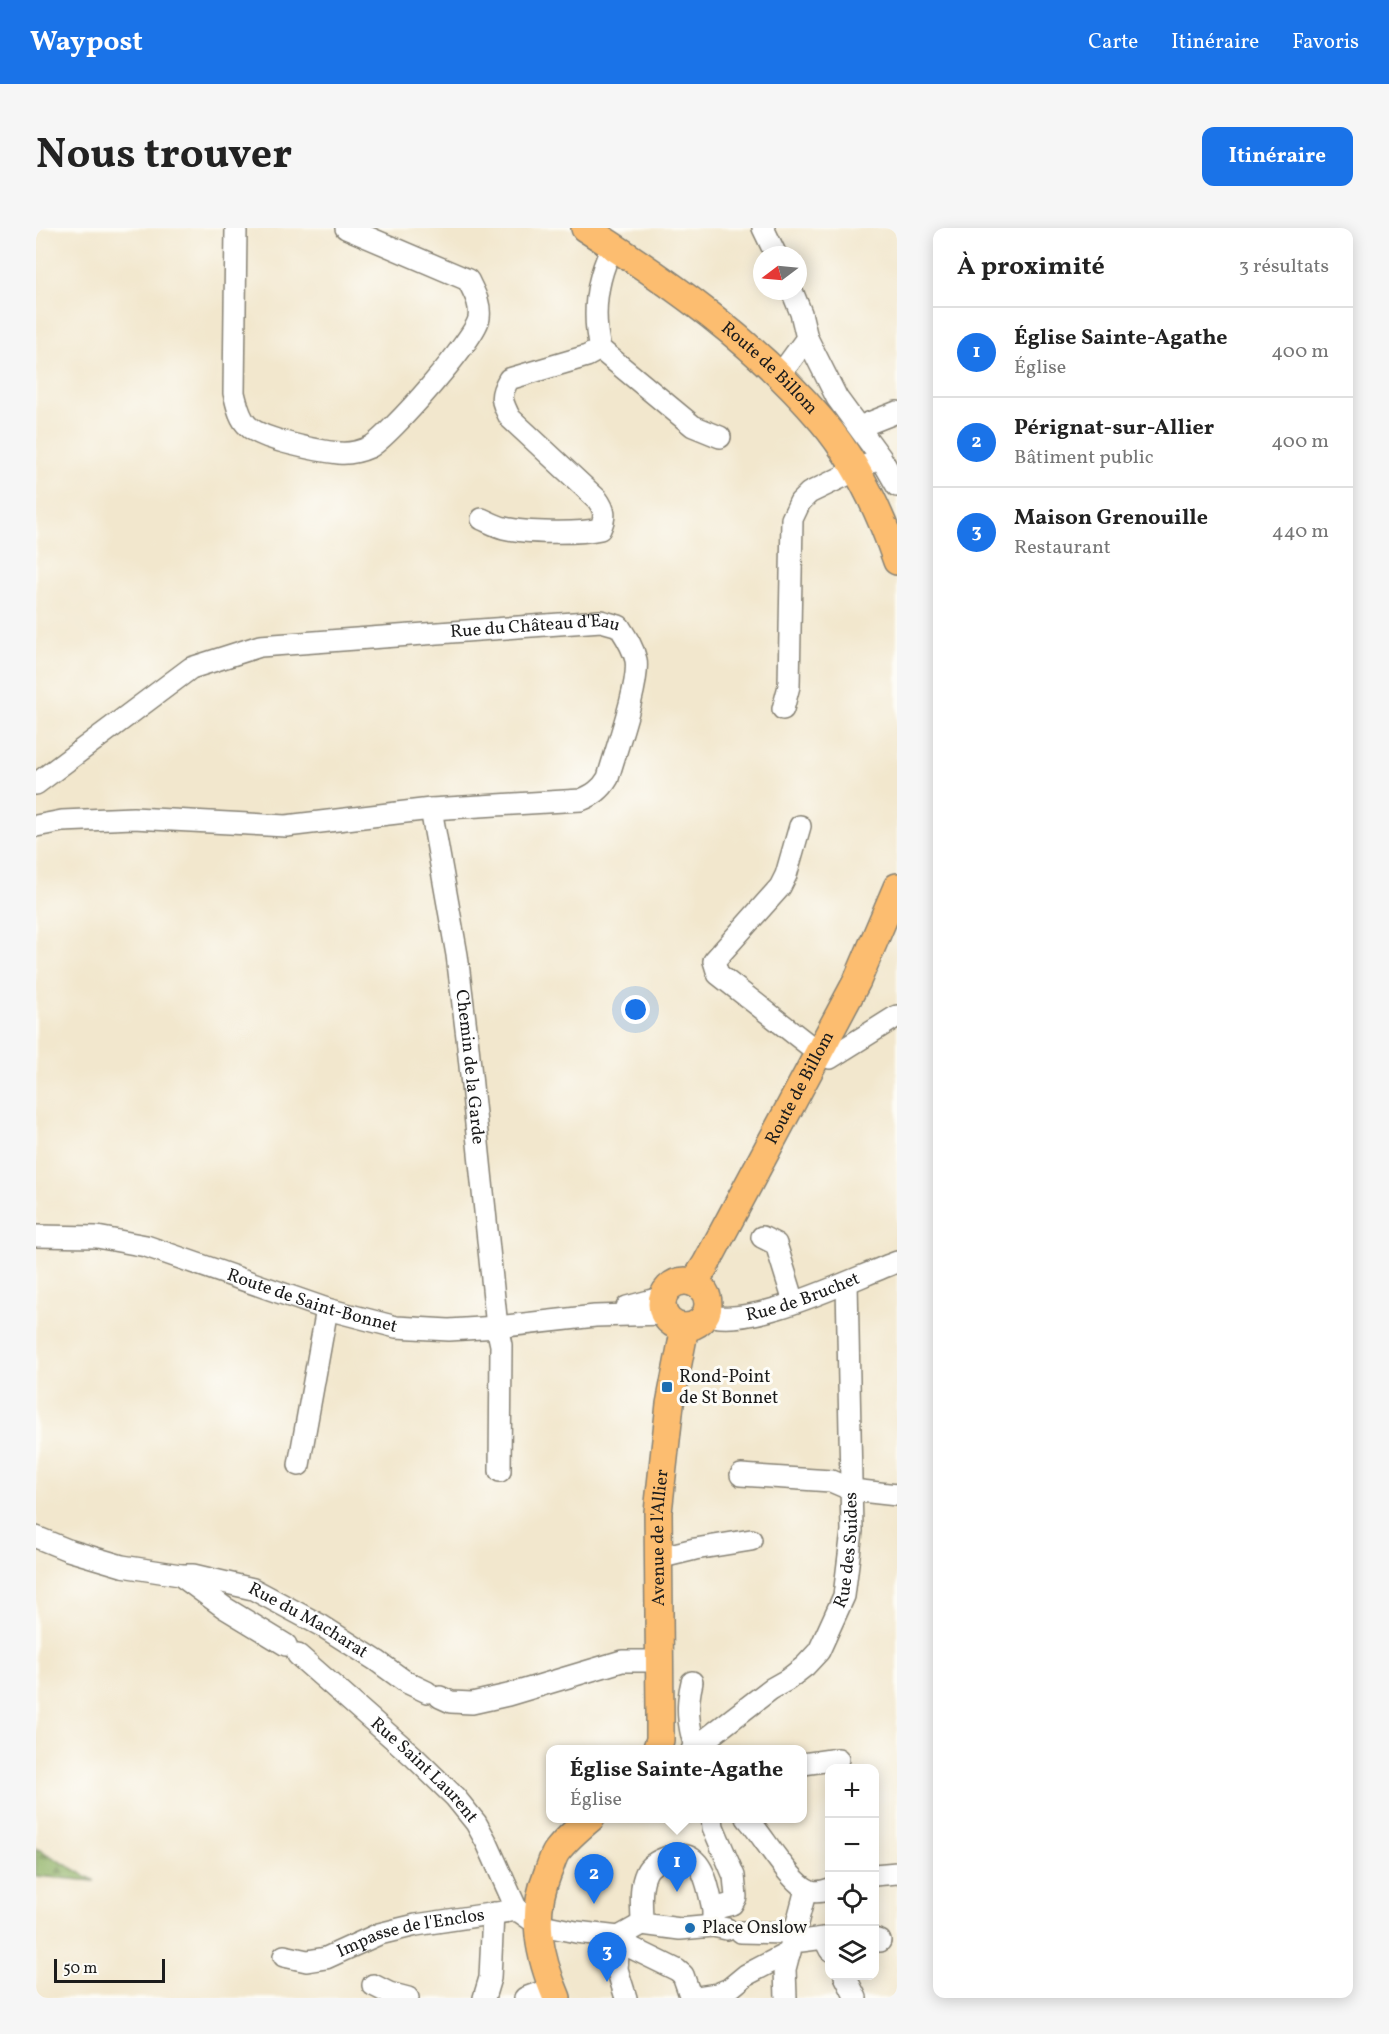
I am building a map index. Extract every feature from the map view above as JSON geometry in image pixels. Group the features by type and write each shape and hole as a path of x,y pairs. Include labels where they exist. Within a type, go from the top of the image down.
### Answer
{"main road":[{"name":"Route de Billom","path":"585,228 611,237 725,310 766,342 834,417 861,467 897,525"},
{"name":"Route de Billom","path":"611,237 754,350 823,422 861,467 897,561"},
{"name":"Route de Billom","path":"687,1305 800,1122 825,1056 897,887"},
{"name":"Route de Billom","path":"825,1056 897,922"},
{"name":"Avenue de l'Allier","path":"658,1745 660,1740 658,1512 670,1404 687,1305"},
{"path":"555,1993 527,1917 555,1852 585,1823"}],"street":[{"path":"236,228 234,393 238,412 248,426 267,437 340,453 358,452 381,439 443,372 466,342 478,321 479,303 468,280 346,228"},
{"path":"763,228 772,246"},
{"path":"611,237 594,306 595,329 600,349 693,426 720,437"},
{"path":"796,300 807,338 837,398 881,458 897,486"},
{"path":"788,364 807,338"},
{"path":"482,519 505,528 531,531 590,532 600,529 604,519 604,509 597,499 510,418 503,404 501,392 509,379 587,356 600,349"},
{"path":"859,427 897,412"},
{"path":"783,709 789,686 792,519 800,502 809,493 861,467"},
{"name":"Rue du Château d'Eau","path":"36,784 191,668 260,646 601,621 620,626 632,645 636,662 635,682 608,778 595,794 580,801 431,809 286,826 133,818 62,821 36,826"},
{"name":"Chemin de la Garde","path":"431,809 457,955 468,1037 497,1328 501,1346 500,1471"},
{"path":"800,826 786,875 780,887 714,961 717,974 825,1056 897,1016"},
{"name":"Route de Saint-Bonnet","path":"36,1236 97,1237 146,1246 327,1309 396,1327 449,1330 497,1328 687,1305"},
{"path":"762,1237 776,1244 794,1302"},
{"name":"Rue de Bruchet","path":"687,1305 717,1318 733,1318 758,1313 847,1283 859,1276 897,1262"},
{"name":"Rue des Suides","path":"697,1745 805,1666 819,1651 844,1596 852,1531 847,1283"},
{"path":"299,1465 327,1309"},
{"path":"741,1475 831,1481 852,1490 897,1496"},
{"name":"Rue Saint Laurent","path":"36,1537 68,1550 122,1566 180,1575 225,1608 292,1650 413,1756 455,1797 476,1823 527,1917"},
{"path":"658,1558 695,1549 751,1540"},
{"name":"Rue du Macharat","path":"180,1575 203,1577 253,1589 322,1626 406,1682 451,1702 472,1703 508,1695 622,1661 660,1661"},
{"path":"692,1682 687,1700 692,1745"},
{"path":"807,1763 838,1759"},
{"path":"626,1998 617,1969 620,1937 642,1924 680,1929 713,1917 732,1904 736,1898 734,1876 713,1823"},
{"path":"751,1823 794,1878 806,1889 813,1892 825,1890"},
{"path":"642,1924 642,1884 646,1872 651,1865 676,1855 687,1856 699,1865 707,1881 713,1917 738,1932 785,1933 791,1944"},
{"path":"879,1875 897,1873"},
{"path":"786,1998 785,1970 806,1889"},
{"path":"484,1998 490,1978 493,1913"},
{"name":"Impasse de l'Enclos","path":"284,1956 307,1961 326,1958 379,1934 416,1925 493,1913 527,1917 576,1932 620,1937"},
{"path":"620,1937 632,1948 683,1975 691,1998 723,1992 791,1944 801,1941 825,1941"},
{"path":"847,1980 856,1998"},
{"path":"374,1985 408,1998"},
{"path":"525,1998 555,1993"}],"green space":[{"path":"36,1848 95,1881 36,1876"}],"place":[{"name":"Rond-Point de St Bonnet","path":"667,1387"},
{"name":"Église Sainte-Agathe","path":"677,1892"},
{"name":"Pérignat-sur-Allier","path":"594,1904"},
{"name":"Place Onslow","path":"690,1928"},
{"name":"Maison Grenouille","path":"607,1982"}]}
